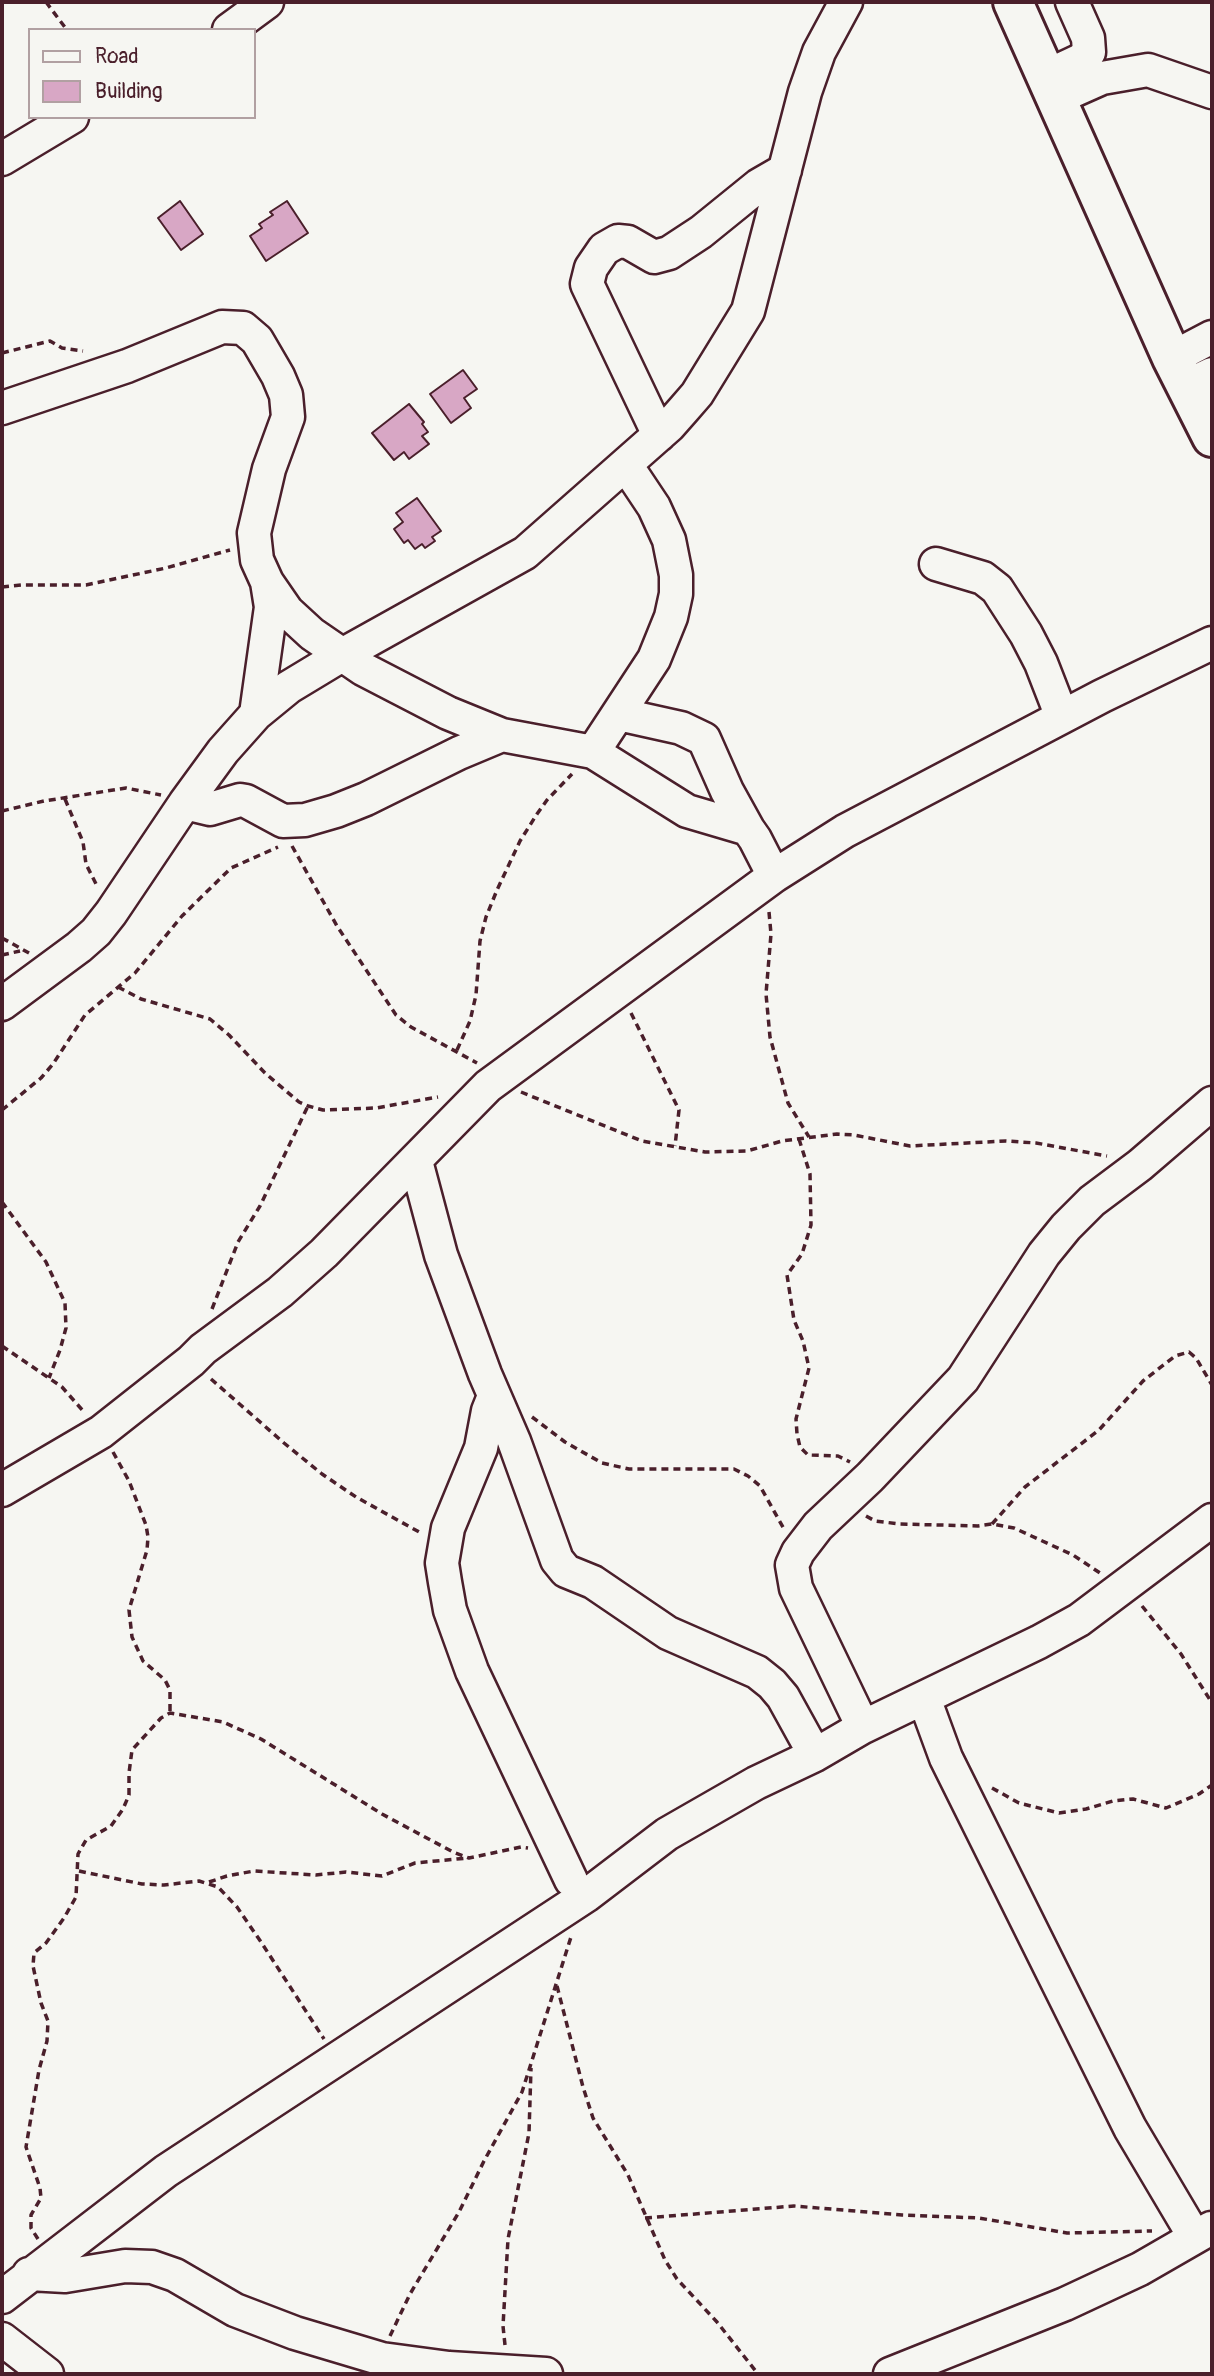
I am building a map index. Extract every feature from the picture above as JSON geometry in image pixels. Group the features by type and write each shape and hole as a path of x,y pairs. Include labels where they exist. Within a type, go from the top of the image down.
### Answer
{"highway":[{"path":"1013,2 1191,372 1212,437"}],"street":[{"path":"232,28 267,2"},
{"path":"2,1004 79,947 111,914 185,803 223,751 256,714 289,687 342,654 525,553 659,435 697,394 748,311 816,62 846,2"},
{"path":"1052,87 1089,52 1088,38 1072,2"},
{"path":"1052,87 1149,70 1212,92"},
{"path":"2,159 69,119"},
{"path":"659,435 587,284 591,268 604,250 618,241 628,242 654,257 669,253 702,232 752,190 785,170"},
{"path":"2,408 127,366 222,327 243,328 257,340 286,395 288,417 269,469 255,519 254,533 257,560 267,582 287,611 312,634 363,669 448,713 502,735 593,752 687,811 748,829"},
{"path":"1191,372 1212,337"},
{"path":"593,752 654,659 671,617 676,594 676,575 669,540 654,507 626,465"},
{"path":"936,564 983,578 997,589 1041,663 1062,717"},
{"path":"256,714 271,607 267,582"},
{"path":"2,1490 101,1432 280,1292 324,1253 494,1081 770,879 845,831 1062,717 1212,643"},
{"path":"618,714 681,728 704,739 727,791 755,839 770,879"},
{"path":"185,803 210,808 246,802 286,832 305,820 336,811 502,735"},
{"path":"863,1727 796,1588 792,1566 798,1552 818,1526 870,1477 963,1379 1044,1254 1066,1227 1092,1201 1140,1165 1212,1103"},
{"path":"416,1161 441,1255 494,1396 514,1441 551,1546 563,1567 571,1574 593,1582 668,1633 757,1672 783,1697 815,1755"},
{"path":"494,1396 488,1411 481,1448 448,1528 442,1563 444,1583 466,1656 579,1887"},
{"path":"2,2297 40,2265 166,2171 336,2059 579,1887 756,1783 1079,1620 1212,1520"},
{"path":"890,2374 1065,2304 1140,2269 1199,2230 1130,2128 946,1758 924,1698"},
{"path":"40,2265 65,2276 125,2266 152,2267 174,2275 235,2311 315,2340 382,2359 449,2368 546,2374"},
{"path":"2,2339 47,2374"}],"path":[{"path":"46,2 66,28"},
{"path":"2,353 50,341 62,348 80,352 92,349"},
{"path":"2,587 21,584 86,585 166,568 226,551 254,533"},
{"path":"457,1050 470,1021 476,995 480,941 497,890 520,841 547,800 593,752"},
{"path":"2,811 44,801 126,788 155,793 185,803"},
{"path":"65,799 83,842 86,864 111,914"},
{"path":"2,1110 41,1078 85,1015 135,973 183,916 231,868 286,832 337,926 396,1015 424,1034 457,1050 494,1081 642,1141 705,1152 747,1152 809,1137 854,1135 910,1146 1006,1141 1036,1143 1115,1157 1140,1165"},
{"path":"770,879 771,934 766,994 770,1037 788,1103 809,1137"},
{"path":"2,955 21,951"},
{"path":"118,987 141,999 211,1019 265,1073 299,1102 308,1106 323,1110 376,1108 440,1097"},
{"path":"620,989 679,1110 675,1146"},
{"path":"308,1106 260,1206 238,1242 197,1355 284,1443 322,1474 356,1497 444,1546"},
{"path":"800,1139 810,1174 811,1225 802,1254 787,1275 794,1320 803,1341 809,1368 796,1419 797,1434 800,1447 808,1455 838,1456 870,1477"},
{"path":"2,1202 46,1262 65,1303 65,1328 49,1378"},
{"path":"2,1346 73,1398 101,1432 129,1481 146,1525 147,1550 129,1610 131,1632 142,1661 165,1680 170,1690 170,1713"},
{"path":"992,1524 1025,1487 1099,1430 1143,1381 1175,1356 1189,1352 1196,1358 1212,1385"},
{"path":"494,1396 602,1463 629,1469 734,1469 748,1476 760,1486 798,1552"},
{"path":"844,1501 875,1521 927,1525 992,1524 1014,1528 1073,1555 1119,1588 1155,1620 1181,1654 1212,1703"},
{"path":"40,2265 32,2216 41,2198 40,2188 26,2147 39,2070 47,2041 48,2021 33,1966 34,1954 64,1918 76,1897 78,1854 86,1840 111,1826 123,1809 129,1795 132,1750 161,1718 170,1713 223,1722 261,1738 382,1814 469,1858"},
{"path":"985,1784 1019,1803 1059,1813 1133,1799 1166,1808 1199,1794 1212,1785"},
{"path":"78,1871 142,1884 164,1885 183,1881 209,1882 254,1871 316,1875 346,1872 382,1876 415,1863 469,1858 521,1847 535,1851"},
{"path":"209,1882 224,1892 249,1925 336,2059"},
{"path":"382,2359 410,2294 459,2212 522,2092 569,1943 579,1887"},
{"path":"557,1984 593,2118 628,2175 665,2260 677,2279 724,2330 758,2374"},
{"path":"510,2371 503,2326 504,2289 508,2239 529,2133 531,2062"},
{"path":"645,2218 794,2206 979,2218 1067,2232 1199,2230"}],"building":[{"path":"180,201 203,234 181,250 158,218"},
{"path":"287,201 308,233 266,261 250,236 262,228 259,224 273,215 270,212"},
{"path":"463,370 477,389 464,398 471,408 451,423 430,394"},
{"path":"409,404 424,422 422,424 428,432 422,436 429,444 409,459 404,452 394,460 372,433"},
{"path":"417,498 441,531 432,537 435,541 425,548 422,544 415,549 408,540 404,543 394,529 403,522 396,513"}]}
